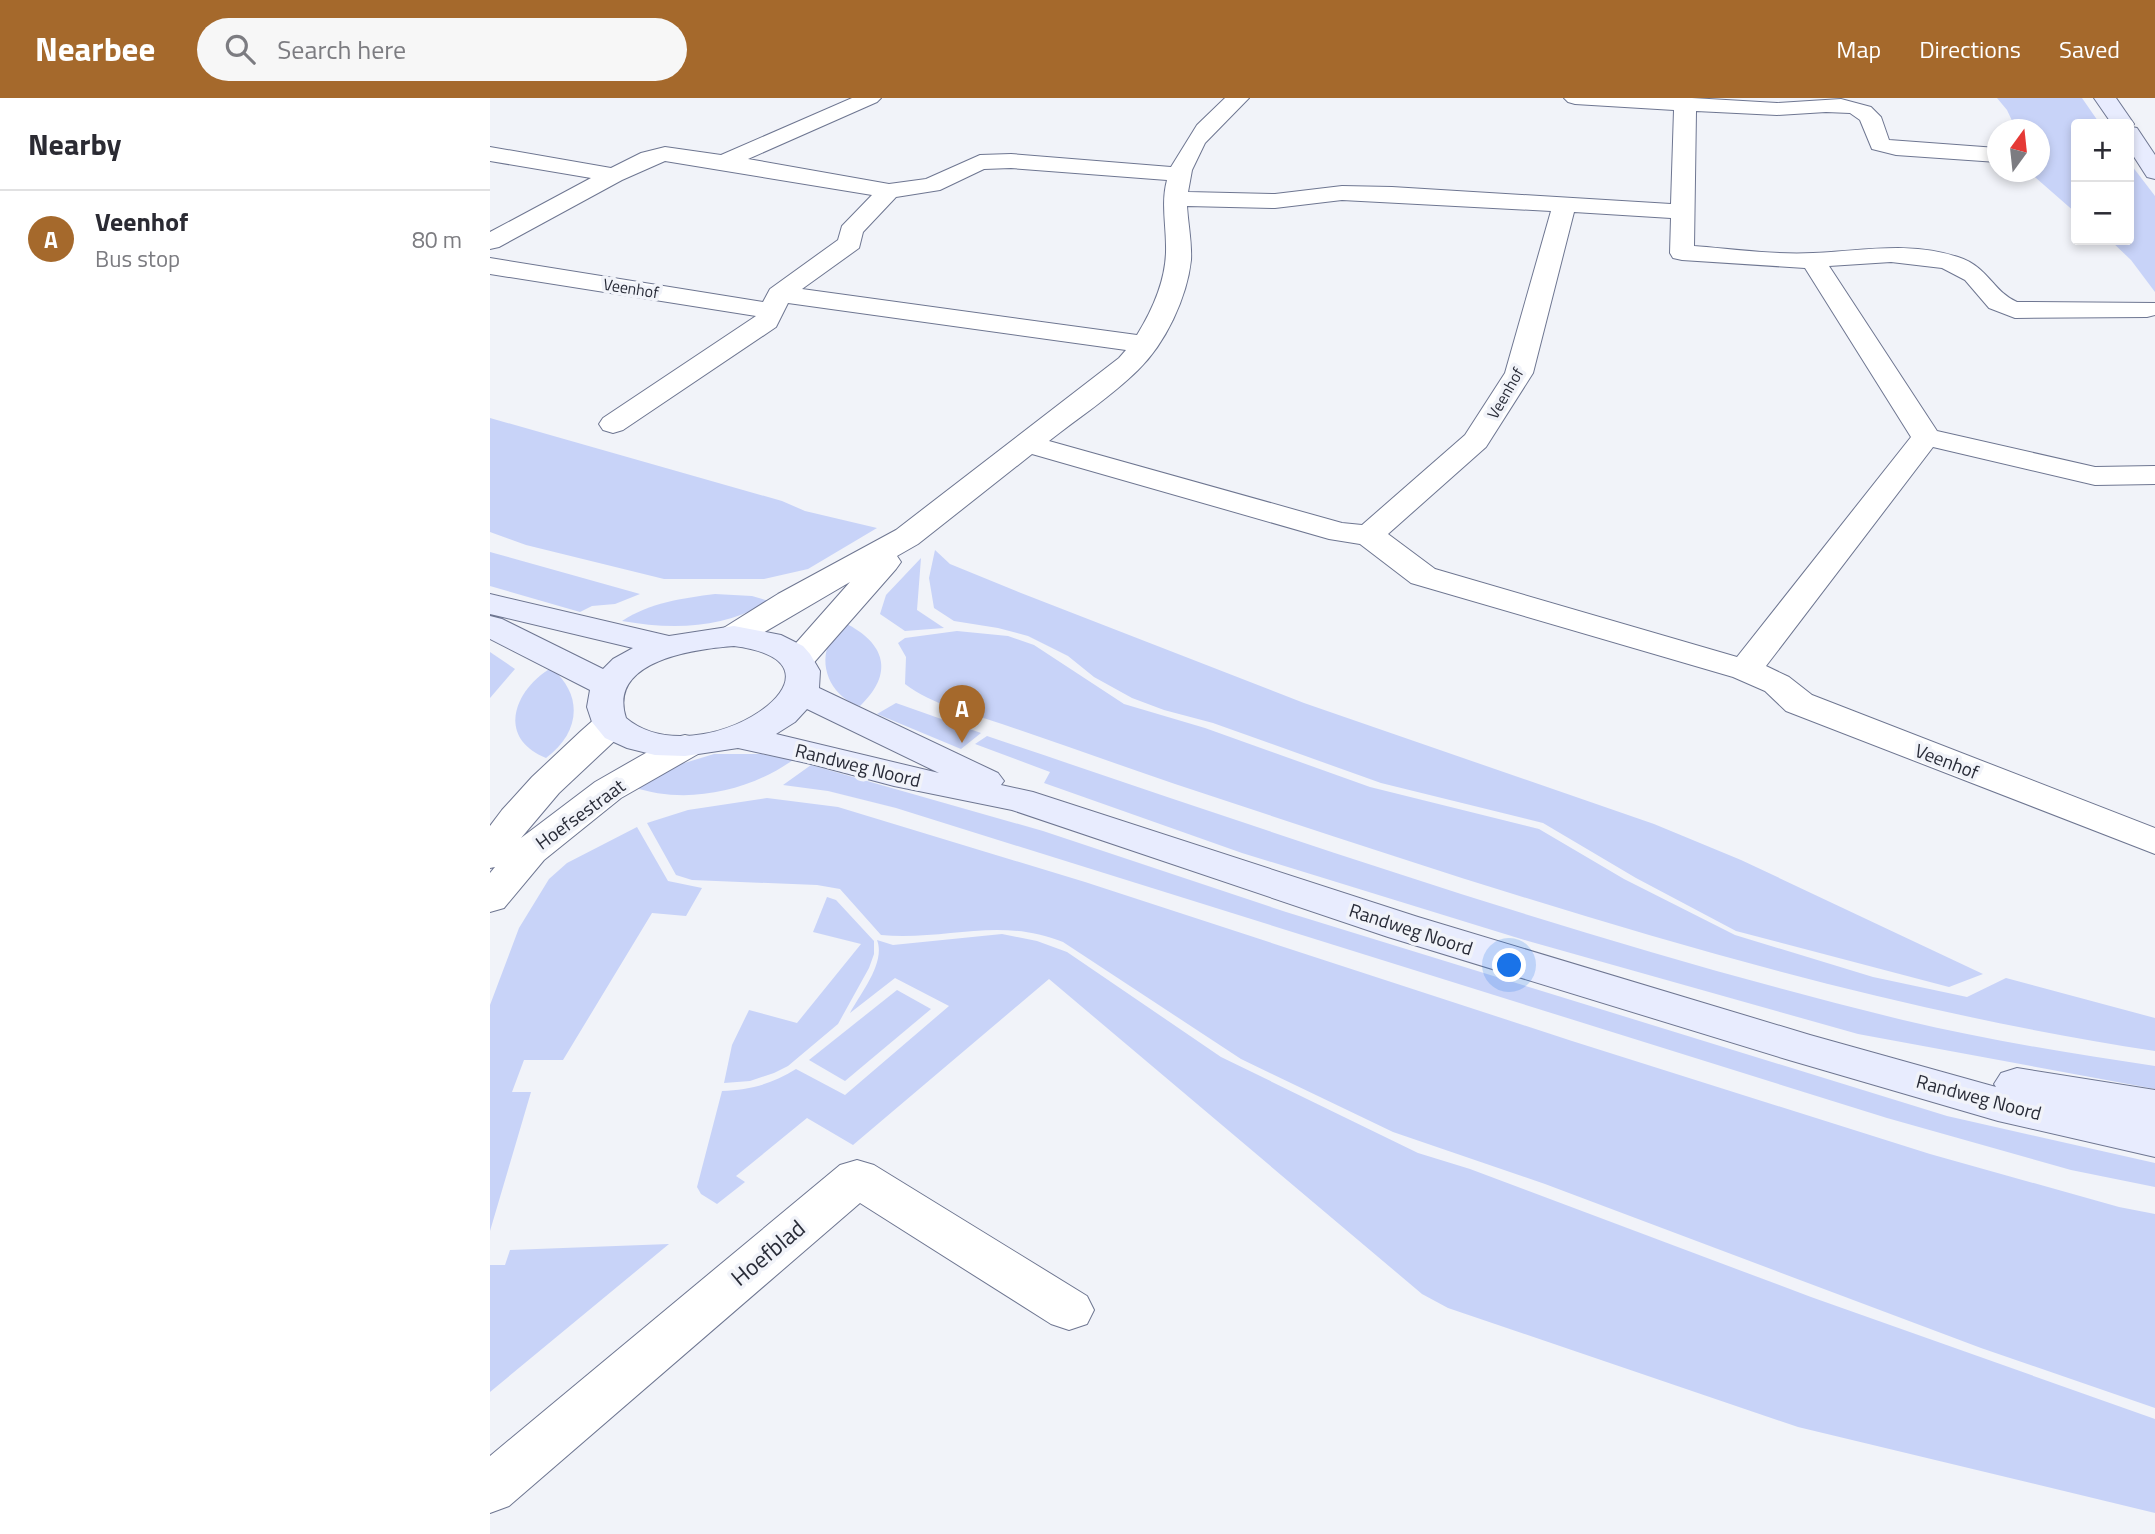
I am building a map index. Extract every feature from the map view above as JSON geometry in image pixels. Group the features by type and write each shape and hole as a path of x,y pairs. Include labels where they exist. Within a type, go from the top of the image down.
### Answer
{"main road":[{"path":"2105,98 2120,119"},
{"path":"2134,140 2155,172"},
{"path":"490,604 534,611 597,630 669,646"},
{"path":"490,626 608,687 604,706 611,724 629,736 654,744 685,746 737,737 759,729 778,718 792,705 799,676"},
{"name":"Randweg Noord","path":"608,687 622,670 643,656 669,646 701,638 734,636 772,643 799,676 858,722 927,750 1020,800"},
{"name":"Randweg Noord","path":"737,737 817,754 894,775 1020,800 1403,927 1805,1049 1997,1104 2155,1140"},
{"name":"Randweg Noord","path":"1805,1049 2155,1107"}],"street":[{"path":"724,162 870,98"},
{"path":"734,636 790,601 907,537 1129,364 1145,344 1168,302 1178,267 1177,186 1203,130 1238,98"},
{"path":"1575,98 1777,109 1804,105 1845,106 1864,111 1870,117 1880,144 1895,148 1987,154"},
{"path":"1685,105 1682,253 1813,261 1923,255 1969,270 1994,302 2003,308 2147,309"},
{"path":"490,154 614,175"},
{"path":"490,242 614,175 649,158 665,154 889,191 932,185 980,162 1011,161 1275,201 1342,193 1392,194 1684,212"},
{"path":"613,424 767,321 775,302 850,243 851,232 889,191"},
{"name":"Veenhof","path":"1564,205 1520,373 1476,441 1368,534 1423,576 1745,670 1777,684 1799,703 2155,842"},
{"path":"1813,261 1926,437 2095,476 2155,475"},
{"name":"Veenhof","path":"490,266 1145,344"},
{"path":"1745,670 1926,437"},
{"path":"1028,444 1340,532 1368,534"},
{"path":"799,676 907,537"},
{"name":"Hoefsestraat","path":"490,856 517,814 557,771 611,724"},
{"name":"Hoefsestraat","path":"490,899 530,850 608,790 685,746"},
{"name":"Hoefblad","path":"490,1489 857,1178 1069,1310"}],"shaded area":[{"path":"1997,98 2082,98 2097,119 2071,119 2071,209 2040,182 2050,182 2050,119 2011,119"},
{"path":"2134,169 2155,196 2155,292 2131,260 2115,245 2134,245"},
{"path":"490,418 782,501 805,511 877,528 808,569 764,579 664,579 526,545 490,532"},
{"path":"935,550 950,564 1304,703 1654,824 1741,860 1983,974 1949,987 1736,931 1636,878 1543,823 1381,783 1213,723 1132,698 1094,677 1068,656 1028,636 954,621 934,608 929,578"},
{"path":"490,552 640,594 615,604 592,606 580,612 490,586"},
{"path":"921,558 917,610 944,628 905,631 880,614 886,595"},
{"path":"715,594 752,596 769,601 734,617 698,625 660,626 622,621 655,606"},
{"path":"845,623 869,640 877,649 881,660 878,682 860,706 843,697 827,674 826,655 829,642"},
{"path":"957,631 1008,636 1034,645 1124,704 1205,728 1370,787 1539,829 1624,879 1735,935 1873,977 1967,997 2006,978 2155,1018 2155,1051 1906,1003 1660,938 1416,863 952,708 927,698 905,684 906,657 898,643 905,638"},
{"path":"490,652 515,669 490,698"},
{"path":"551,668 569,690 574,714 566,737 546,758 530,749 520,739 516,714 528,689 538,677"},
{"path":"896,703 981,733 961,749 877,714"},
{"path":"987,736 1442,888 1671,958 1934,1027 2028,1046 2155,1066 2155,1089 1858,1034 1528,941 1242,853 1044,783 1050,772 975,744"},
{"path":"714,754 761,754 793,760 756,780 716,792 674,795 633,787 668,768"},
{"path":"811,765 1043,831 1286,912 1947,1116 2155,1163 2155,1187 2071,1170 1887,1118 896,808 828,791 783,785"},
{"path":"767,798 838,807 1085,882 1572,1041 1930,1154 2119,1207 2155,1214 2155,1408 1981,1348 1545,1184 1393,1132 1241,1059 1063,942 1039,934 994,930 881,935 840,889 817,885 692,880 676,875 647,823 688,810"},
{"path":"637,827 668,881 702,888 686,916 652,913 563,1060 524,1060 512,1092 531,1092 490,1231 490,1005 519,928 549,879 567,863"},
{"path":"827,897 836,900 874,941 874,954 869,968 838,1024 788,1066 750,1081 724,1083 732,1045 749,1010 797,1023 861,944 813,932"},
{"path":"1002,934 1037,941 1067,952 1221,1057 1418,1153 1470,1169 1811,1297 2155,1419 2155,1513 1798,1427 1448,1308 1422,1294 1049,979 853,1145 807,1118 736,1176 745,1182 717,1204 701,1194 697,1187 722,1091 760,1085 796,1069 845,1095 949,1006 895,978 850,1013 875,968 879,949 877,940 893,945"},
{"path":"897,990 931,1009 845,1081 809,1060"},
{"path":"669,1244 490,1392 490,1265 505,1265 510,1250"}],"place":[{"name":"Veenhof","path":"962,743"}]}
